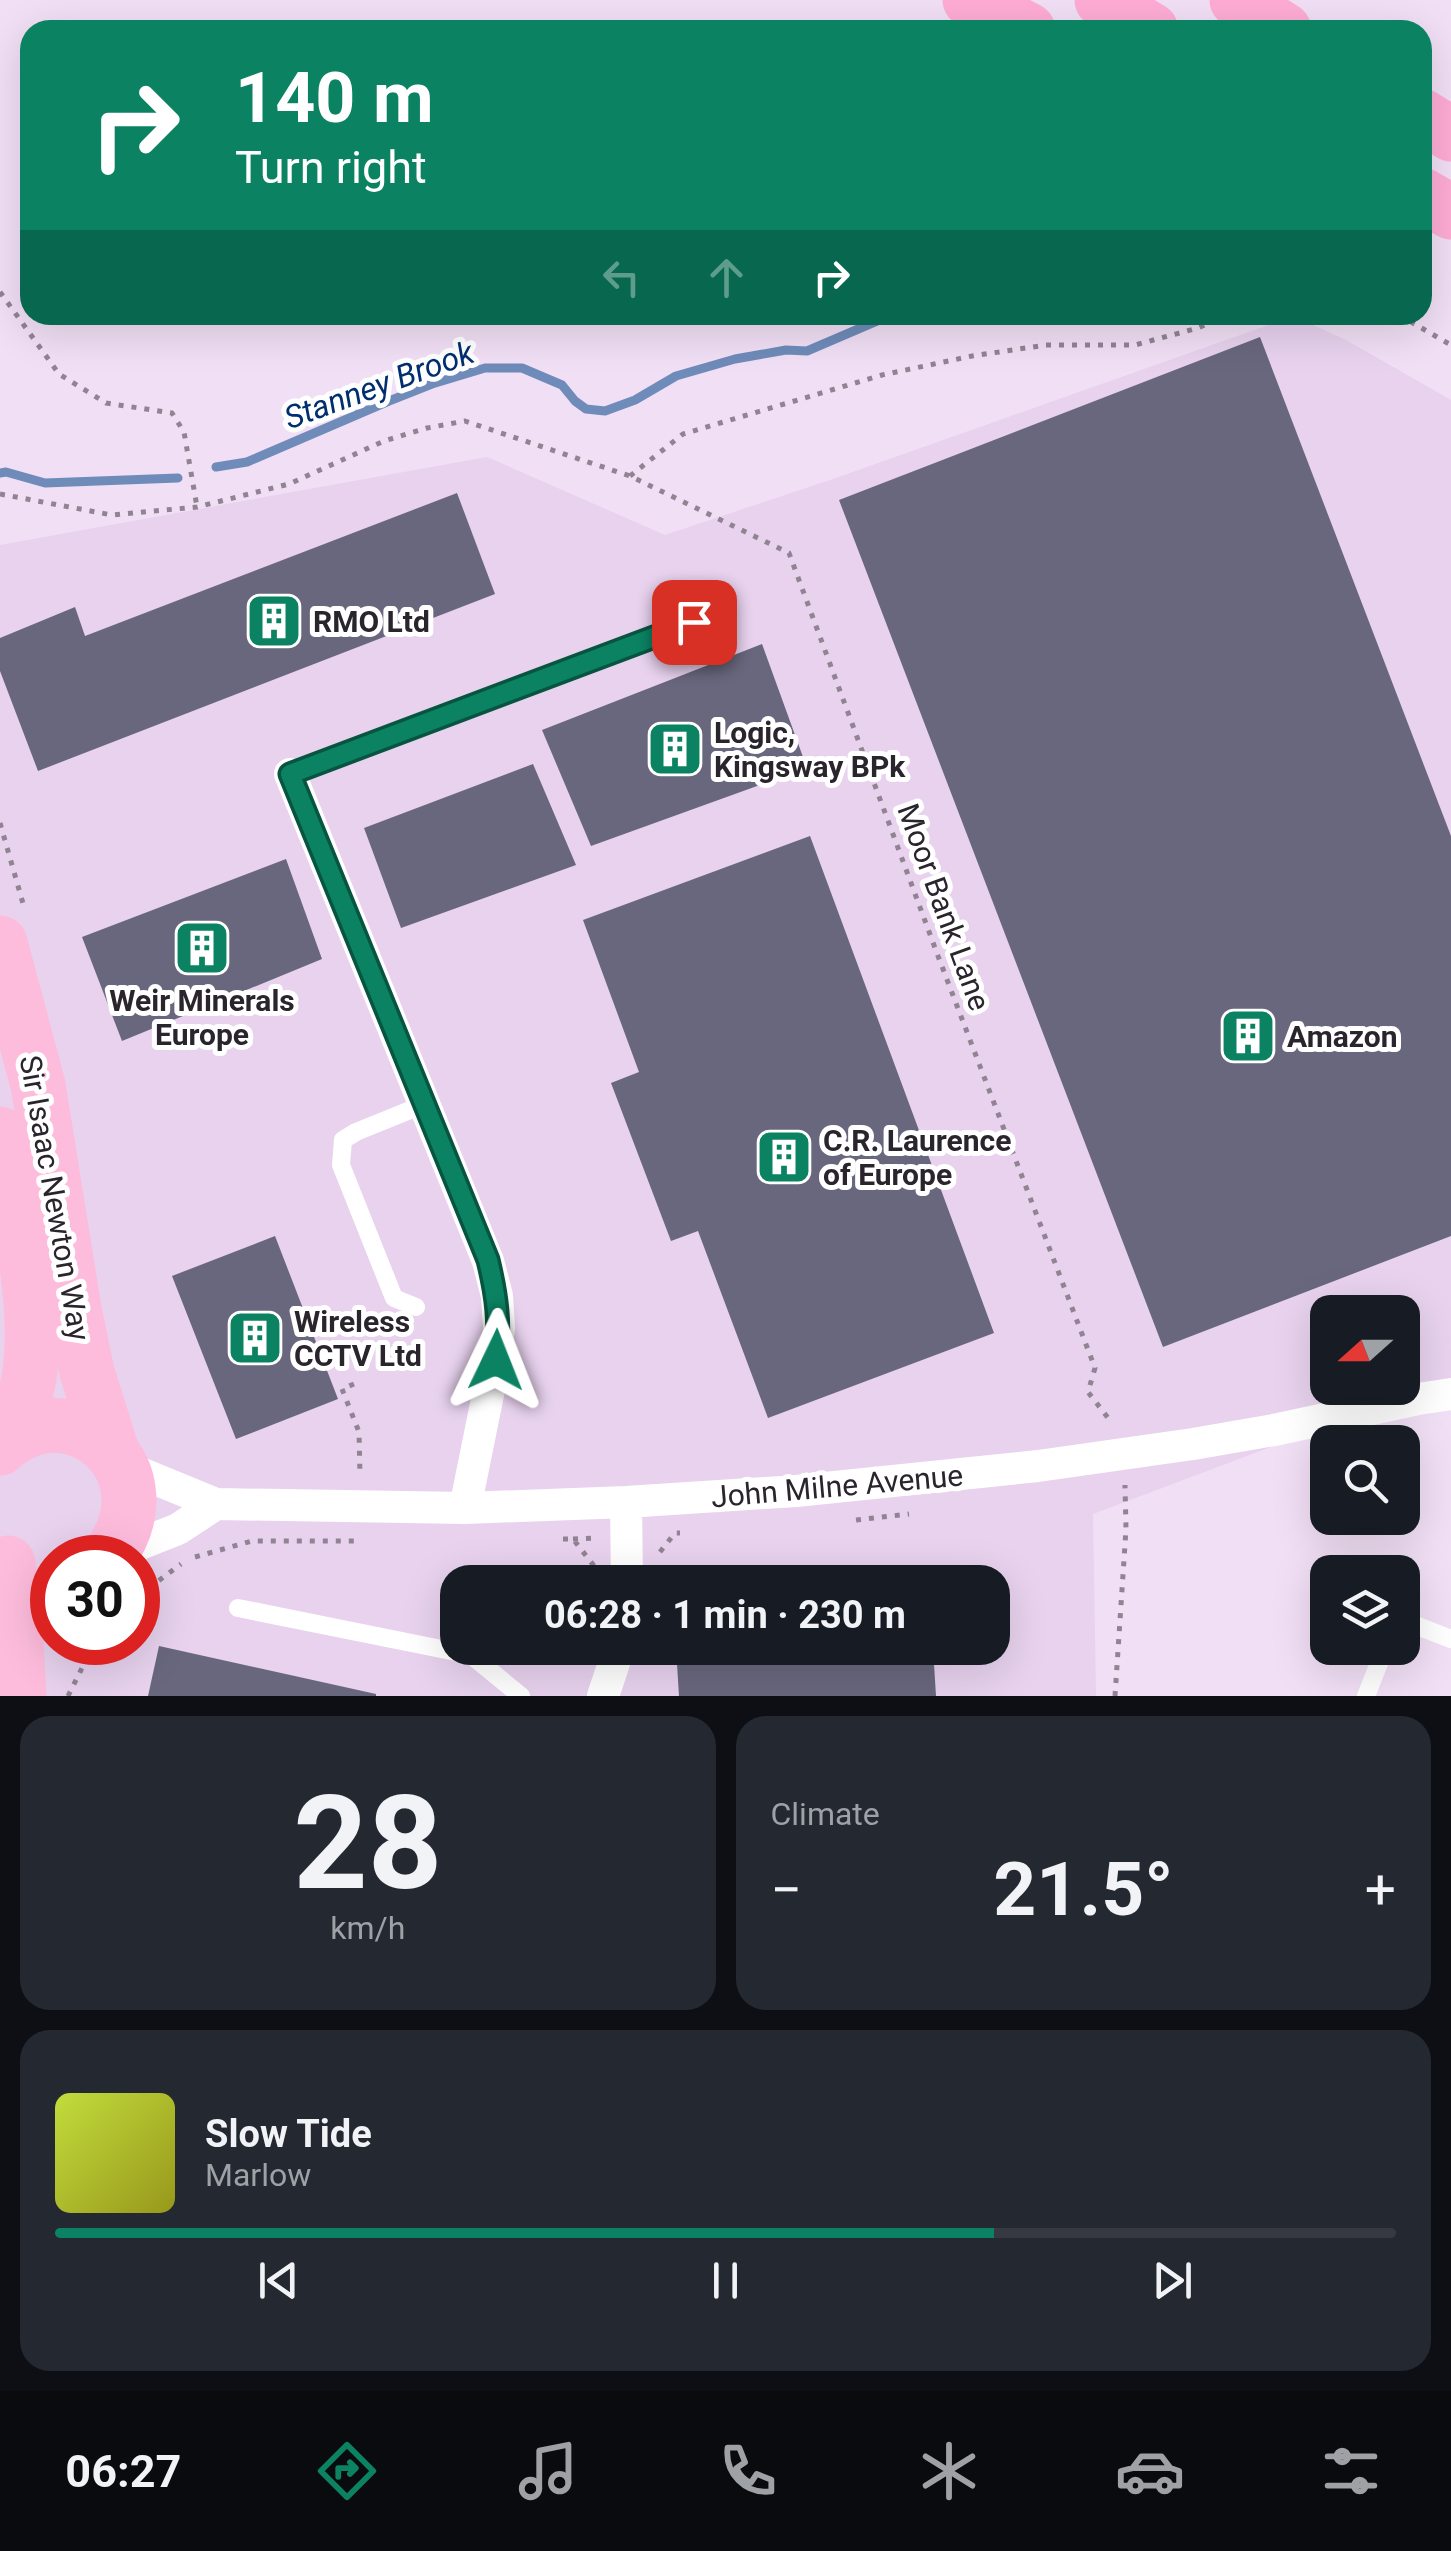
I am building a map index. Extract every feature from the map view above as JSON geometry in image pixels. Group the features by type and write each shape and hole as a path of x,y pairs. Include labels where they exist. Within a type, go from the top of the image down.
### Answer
{"highway":[{"path":"970,0 1009,20"},
{"path":"1102,0 1135,20"},
{"path":"1237,0 1268,20"},
{"name":"Sir Isaac Newton Way","path":"0,943 38,1085 87,1372 130,1489 130,1514 123,1535"},
{"name":"Sir Isaac Newton Way","path":"0,1134 29,1286 33,1339 24,1396 2,1445"},
{"path":"2,1445 22,1432 60,1426 98,1439 117,1459"},
{"path":"20,1566 15,1625 35,1695"},
{"path":"35,1695 41,1669 47,1665"}],"street":[{"path":"290,774 488,1260 499,1328 465,1508"},
{"name":"John Milne Avenue","path":"117,1459 216,1504 465,1508 626,1502 814,1490 1056,1464 1242,1436 1451,1394"},
{"path":"626,1502 627,1565"},
{"path":"160,1536 216,1504"},
{"path":"604,1696 614,1665"}],"lane":[{"path":"290,774 694,622"},
{"path":"416,1307 394,1298 342,1165 342,1151 343,1140 356,1132 424,1104"},
{"path":"238,1608 472,1655 521,1696"},
{"path":"1420,1627 1451,1639"},
{"path":"1366,1696 1378,1665"}],"path":[{"path":"0,292 20,320"},
{"path":"24,325 59,374 106,403 172,413 184,432 198,507"},
{"path":"0,494 112,515 198,507 289,484 384,441 464,421 630,476 683,434 882,375 1046,345 1135,345 1205,325"},
{"path":"1416,325 1451,346"},
{"name":"Moor Bank Lane","path":"630,476 789,553 1095,1368 1088,1392 1120,1433"},
{"path":"354,1384 342,1389 359,1432 360,1487"},
{"path":"1115,1696 1126,1476"},
{"path":"851,1520 923,1512"},
{"path":"656,1557 675,1533 689,1532"},
{"path":"554,1539 573,1539 593,1565"},
{"path":"160,1580 186,1561 233,1546 278,1540 357,1541"},
{"path":"35,1695 59,1665"}],"shaded area":[{"path":"1269,325 1314,325 1451,400 1451,1379 1420,1391 1420,1295 1310,1295 1310,1405 1382,1405 1329,1425 1310,1425 1310,1432 1093,1514 1096,1696 0,1696 0,545 487,457 665,535"}],"building":[{"name":"Amazon","path":"1260,337 1451,836 1451,1236 1163,1347 839,500"},
{"name":"RMO Ltd","path":"457,493 495,594 38,771 0,671 0,638 75,607 85,636"},
{"name":"Logic, Kingsway BPk","path":"762,644 807,768 591,846 542,730"},
{"path":"533,764 576,865 401,928 364,828"},
{"name":"C.R. Laurence of Europe","path":"810,836 994,1333 768,1418 698,1231 671,1241 611,1083 639,1072 583,920"},
{"name":"Weir Minerals Europe","path":"286,859 322,959 122,1041 82,937"},
{"name":"Wireless CCTV Ltd","path":"275,1236 338,1399 236,1439 172,1276"},
{"path":"160,1646 376,1694 376,1696 148,1696 155,1665 160,1665"},
{"path":"677,1665 934,1665 936,1696 679,1696"}],"waterway":[{"name":"Stanney Brook","path":"216,467 247,462 432,384 485,368 522,368 562,385 586,409 605,411 635,400 676,376 735,359 786,350 807,351 868,325"},
{"name":"Stanney Brook","path":"0,473 45,483 178,478"}],"place":[{"name":"RMO Ltd","path":"274,621"},
{"name":"Logic, Kingsway BPk","path":"675,749"},
{"name":"Weir Minerals Europe","path":"202,948"},
{"name":"Amazon","path":"1248,1036"},
{"name":"C.R. Laurence of Europe","path":"784,1157"},
{"name":"Wireless CCTV Ltd","path":"255,1338"}],"route":[{"path":"496,1360 499,1328 488,1260 290,774 694,622"}]}
